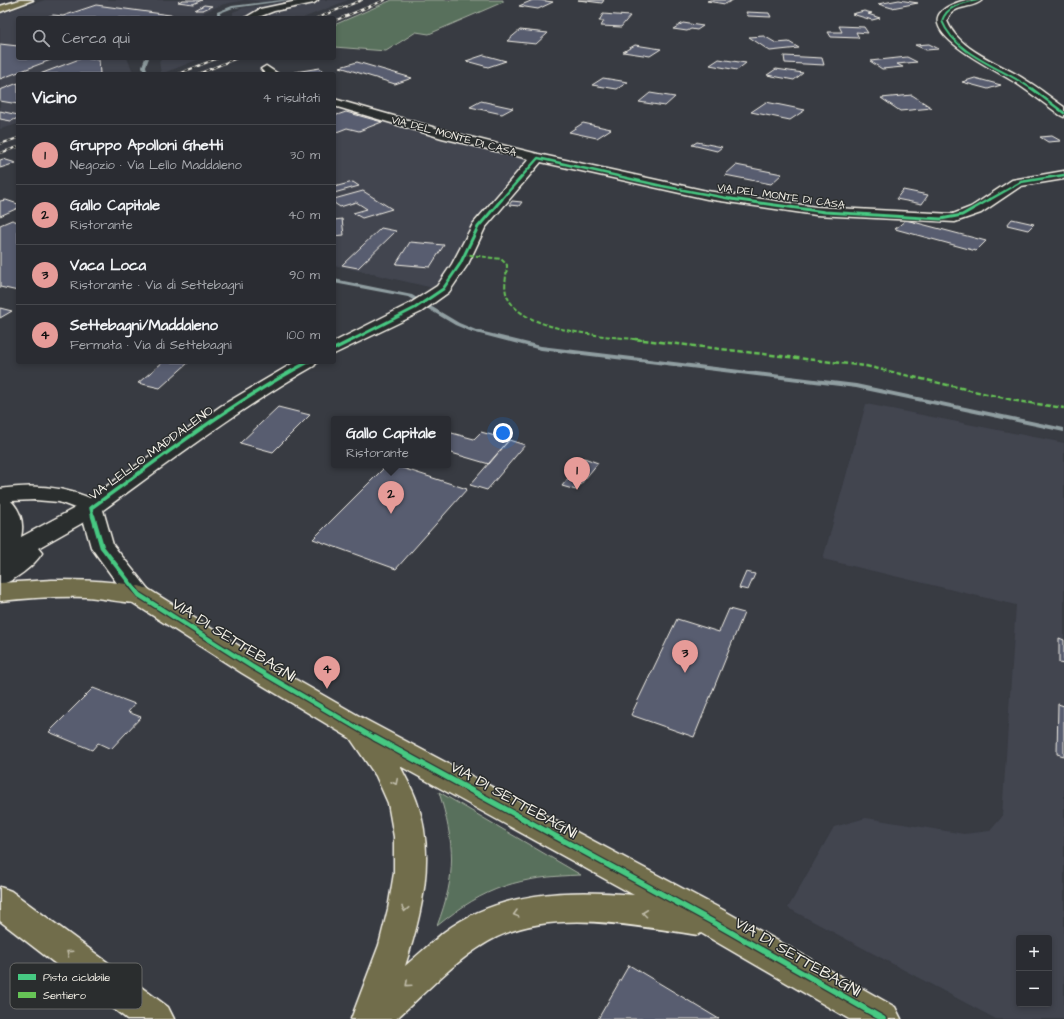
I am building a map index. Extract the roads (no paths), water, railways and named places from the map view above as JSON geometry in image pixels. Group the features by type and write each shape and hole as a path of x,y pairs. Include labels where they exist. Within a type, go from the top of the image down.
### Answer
{"main road":[{"path":"0,4 13,0"},
{"path":"0,9 29,0"},
{"path":"0,592 76,588 109,589 139,594"},
{"path":"0,607 76,588"},
{"name":"VIA DI SETTEBAGNI","path":"139,594 251,666 356,728 711,921 883,1019"},
{"path":"356,728 375,749 395,782 405,806 410,839 409,885 399,935 393,956 369,1019"},
{"path":"0,902 81,963"},
{"path":"369,1019 433,962 457,943 468,935 504,917 553,907 582,906 711,921"},
{"path":"142,1008 156,1019"}],"street":[{"path":"253,16 314,0"},
{"path":"978,0 956,6 945,13 942,21 947,33 963,47 1021,82 1064,113"},
{"path":"298,13 325,3"},
{"name":"VIA DEL MONTE DI CASA","path":"336,103 446,135 656,185 772,206 842,213 941,219 955,218 972,212 1003,191 1020,182 1064,175"},
{"path":"336,348 415,308 435,296 446,286 481,223 530,165 538,158"},
{"name":"VIA LELLO MADDALENO","path":"139,594 74,513 228,410 270,383 304,364"},
{"path":"0,496 10,494 39,494 69,498 74,513"},
{"path":"0,502 40,506 74,513"},
{"path":"0,502 6,507 13,522 11,539 0,564"},
{"path":"0,564 74,513"}],"waterway":[{"path":"219,16 218,13 232,7 289,0"},
{"path":"146,60 144,66 146,72"},
{"path":"336,281 410,296 457,324 474,331 541,348 856,386 1064,430"}],"railway":[{"path":"322,16 362,0"},
{"path":"336,20 385,0"},
{"path":"183,72 213,60"},
{"path":"203,72 232,60"},
{"path":"0,144 16,139"},
{"path":"0,153 16,148"}],"place":[{"name":"Gruppo Apolloni Ghetti","path":"577,490"},
{"name":"Gallo Capitale","path":"391,514"},
{"name":"Vaca Loca","path":"685,673"},
{"name":"Settebagni/Maddaleno","path":"327,689"}]}
